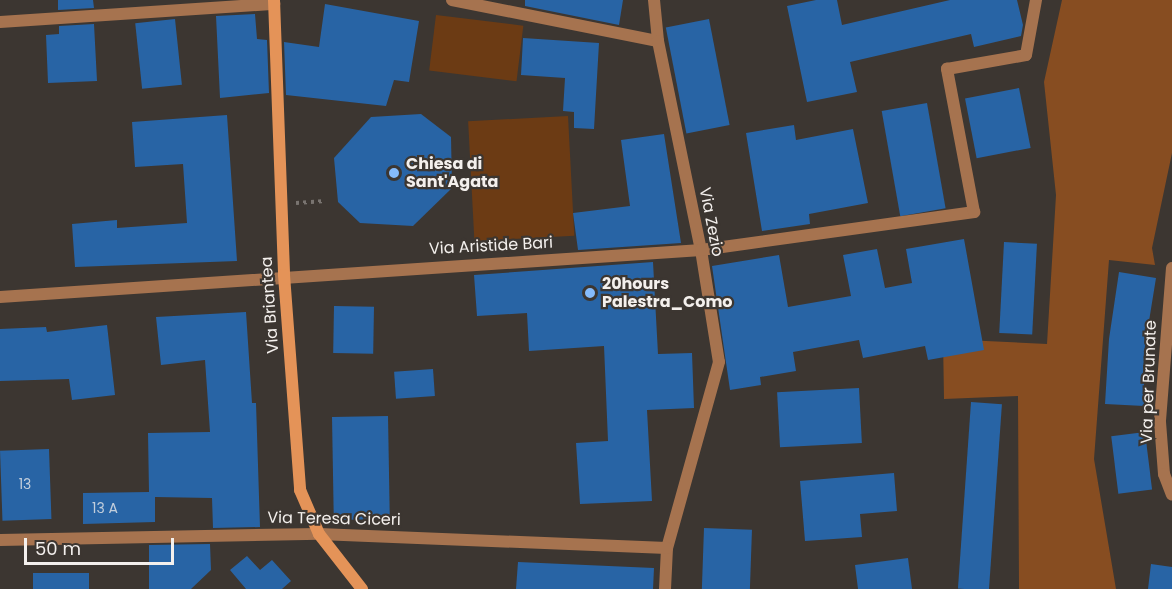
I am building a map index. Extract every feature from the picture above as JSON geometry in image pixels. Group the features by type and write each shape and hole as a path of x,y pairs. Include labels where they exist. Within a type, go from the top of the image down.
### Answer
{"main road":[{"name":"Via Briantea","path":"274,2 284,275 300,490 319,534 362,589"}],"street":[{"path":"452,0 658,41"},
{"name":"Via Zezio","path":"654,0 658,41 700,250 718,362 667,548 665,589"},
{"name":"Via Aristide Bari","path":"0,297 284,275 700,250 974,212 946,69 1026,55 1036,0"},
{"path":"0,22 274,2"},
{"name":"Via per Brunate","path":"1172,268 1160,422 1164,474 1172,495"},
{"name":"Via Teresa Ciceri","path":"0,540 319,534 667,548"}],"path":[{"path":"303,203 322,201"}],"shaded area":[{"path":"1062,0 1172,0 1172,153 1152,248 1155,265 1109,260 1094,459 1116,589 1019,589 1018,396 944,399 943,339 1047,344 1056,195 1044,82"},
{"path":"436,15 523,26 517,81 429,71"},
{"path":"568,116 574,236 474,241 468,121"}],"building":[{"path":"58,0 93,0 94,8 58,10"},
{"path":"525,0 623,0 619,25 525,6"},
{"path":"816,0 837,0 842,25 950,0 1017,0 1023,25 1021,36 974,47 971,34 850,62 857,92 807,102 787,6"},
{"path":"325,4 419,21 409,82 394,80 386,106 286,95 284,42 319,47"},
{"path":"255,14 257,39 267,40 269,93 220,98 216,16"},
{"path":"175,19 182,85 142,89 135,23"},
{"path":"709,19 730,125 686,133 666,27"},
{"path":"94,24 97,81 48,83 46,35 59,34 59,26"},
{"path":"523,38 599,43 594,129 574,128 574,112 563,111 565,78 521,75"},
{"path":"1019,88 1031,148 977,158 965,98"},
{"path":"927,103 946,208 900,216 882,111"},
{"name":"Chiesa di Sant'Agata","path":"421,114 451,137 452,188 413,226 360,223 338,202 334,158 371,117"},
{"path":"227,115 237,261 75,267 72,224 117,220 117,228 187,223 183,164 135,167 132,122"},
{"path":"794,125 796,140 853,129 868,203 809,214 810,224 762,231 746,133"},
{"path":"664,134 681,243 578,250 573,213 630,206 621,140"},
{"path":"964,239 984,350 928,360 925,346 863,358 859,340 793,352 796,371 760,377 761,385 730,390 712,266 779,255 788,307 851,296 843,255 877,249 885,288 912,283 906,249"},
{"path":"1004,242 1037,244 1032,335 999,333"},
{"path":"653,262 658,354 692,353 694,408 647,410 652,501 580,504 576,443 608,441 604,346 529,351 527,313 477,316 474,275"},
{"path":"1119,272 1156,278 1144,352 1144,406 1105,404 1109,339"},
{"path":"334,306 374,307 373,354 333,353"},
{"path":"246,312 252,403 256,403 260,527 213,528 212,498 155,497 155,522 83,524 83,493 149,492 148,433 210,432 205,360 161,365 156,317"},
{"path":"107,325 115,395 72,400 69,379 0,381 0,329 46,327 47,332"},
{"path":"433,369 435,396 396,399 394,372"},
{"path":"859,388 862,443 780,447 777,392"},
{"path":"971,402 1002,404 989,589 958,589"},
{"path":"388,416 390,519 334,520 332,417"},
{"path":"1145,432 1152,490 1118,494 1111,436"},
{"path":"49,449 51,519 2,521 0,451"},
{"path":"894,473 897,511 860,514 862,537 805,541 800,481"},
{"path":"704,528 752,530 750,589 702,589"},
{"path":"210,544 211,570 191,589 149,589 149,545"},
{"path":"247,556 260,570 272,560 291,581 282,589 246,589 230,570"},
{"path":"908,558 912,589 858,589 855,565"},
{"path":"518,562 654,568 653,589 516,589"},
{"path":"1151,564 1172,567 1172,589 1148,589"},
{"path":"33,573 89,573 89,589 33,589"}],"place":[{"name":"Chiesa di Sant'Agata","path":"394,173"},
{"name":"20hours Palestra_Como","path":"590,293"}]}
